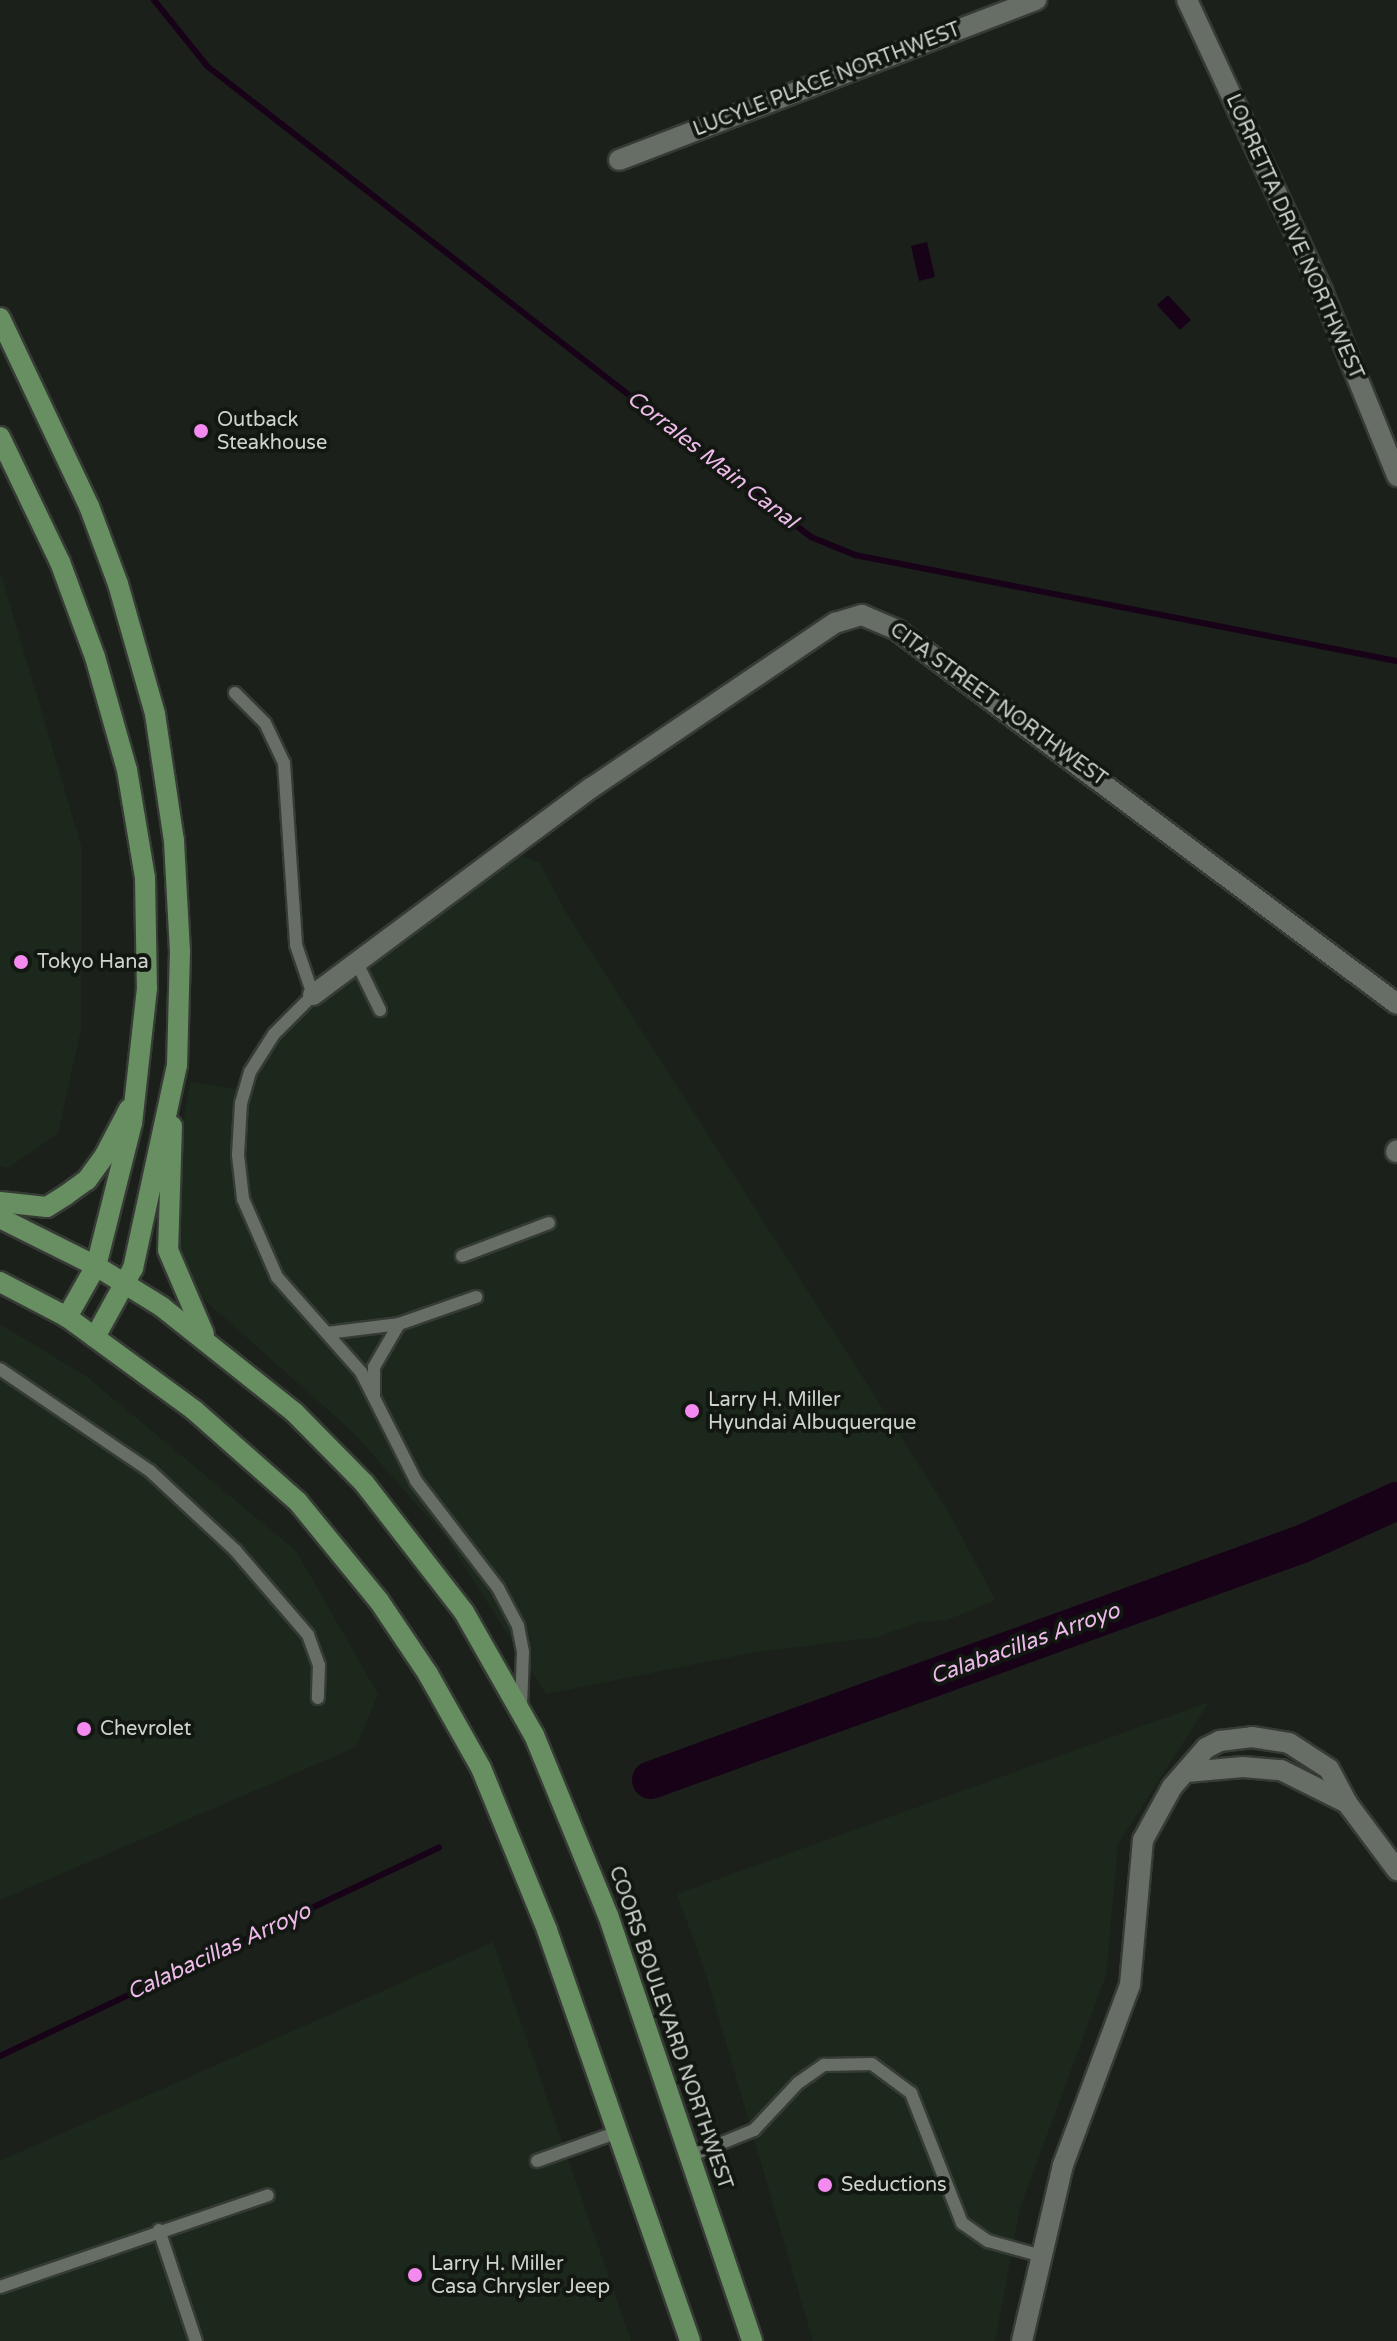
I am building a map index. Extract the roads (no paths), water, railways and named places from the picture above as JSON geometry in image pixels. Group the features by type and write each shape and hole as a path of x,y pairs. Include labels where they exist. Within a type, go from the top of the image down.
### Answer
{"main road":[{"path":"0,318 89,506 126,606 155,714 180,914 177,1065 166,1192 168,1250 206,1337"},
{"path":"0,437 83,621 134,801 148,955 137,1091 120,1187 96,1266 67,1317"},
{"path":"95,1337 127,1284 177,1065"},
{"path":"0,1202 47,1207 87,1180 137,1091"},
{"name":"COORS BOULEVARD NORTHWEST","path":"0,1218 96,1266 206,1337 294,1412 364,1483 447,1587 521,1707 608,1915 752,2341"},
{"path":"0,1282 67,1317 194,1410 298,1502 379,1601 481,1768 547,1930 690,2341"},
{"path":"633,2177 672,2252 702,2341"}],"street":[{"name":"LUCYLE PLACE NORTHWEST","path":"619,160 1036,0"},
{"name":"LORRETTA DRIVE NORTHWEST","path":"1187,0 1322,291 1397,476"},
{"name":"CITA STREET NORTHWEST","path":"313,995 355,959 591,788 835,623 862,615 887,623 908,638 1397,1004"},
{"path":"1022,2341 1038,2255 1072,2136 1130,1985 1143,1840 1161,1804 1206,1748 1252,1737 1289,1743 1329,1769 1347,1803 1397,1870"},
{"path":"1187,1772 1271,1768 1347,1803"}],"lane":[{"path":"235,693 270,730 284,763 296,945 313,995 274,1034 250,1072 241,1103 238,1155 243,1199 258,1243 277,1277 327,1333 374,1395 392,1442 416,1481 498,1588 518,1626 525,1683 521,1707"},
{"path":"355,959 380,1010"},
{"path":"462,1256 549,1223"},
{"path":"327,1333 399,1324 476,1297"},
{"path":"374,1395 374,1367 399,1324"},
{"path":"0,1369 150,1471 242,1558 308,1635 319,1665 318,1698"},
{"path":"690,2156 754,2130 798,2083 824,2065 872,2064 911,2093 962,2223 988,2241 1038,2255"},
{"path":"537,2161 618,2132"},
{"path":"0,2287 268,2195"},
{"path":"159,2230 196,2341"}],"waterway":[{"name":"Corrales Main Canal","path":"154,0 207,66 811,537 855,555 1397,661"},
{"name":"Calabacillas Arroyo","path":"651,1780 1302,1544 1397,1501"},
{"name":"Calabacillas Arroyo","path":"0,2056 439,1848"}],"place":[{"name":"Outback Steakhouse","path":"201,431"},
{"name":"Tokyo Hana","path":"21,962"},
{"name":"Larry H. Miller Hyundai Albuquerque","path":"692,1411"},
{"name":"Chevrolet","path":"84,1729"},
{"name":"Seductions","path":"825,2185"},
{"name":"Larry H. Miller Casa Chrysler Jeep","path":"415,2275"}]}
